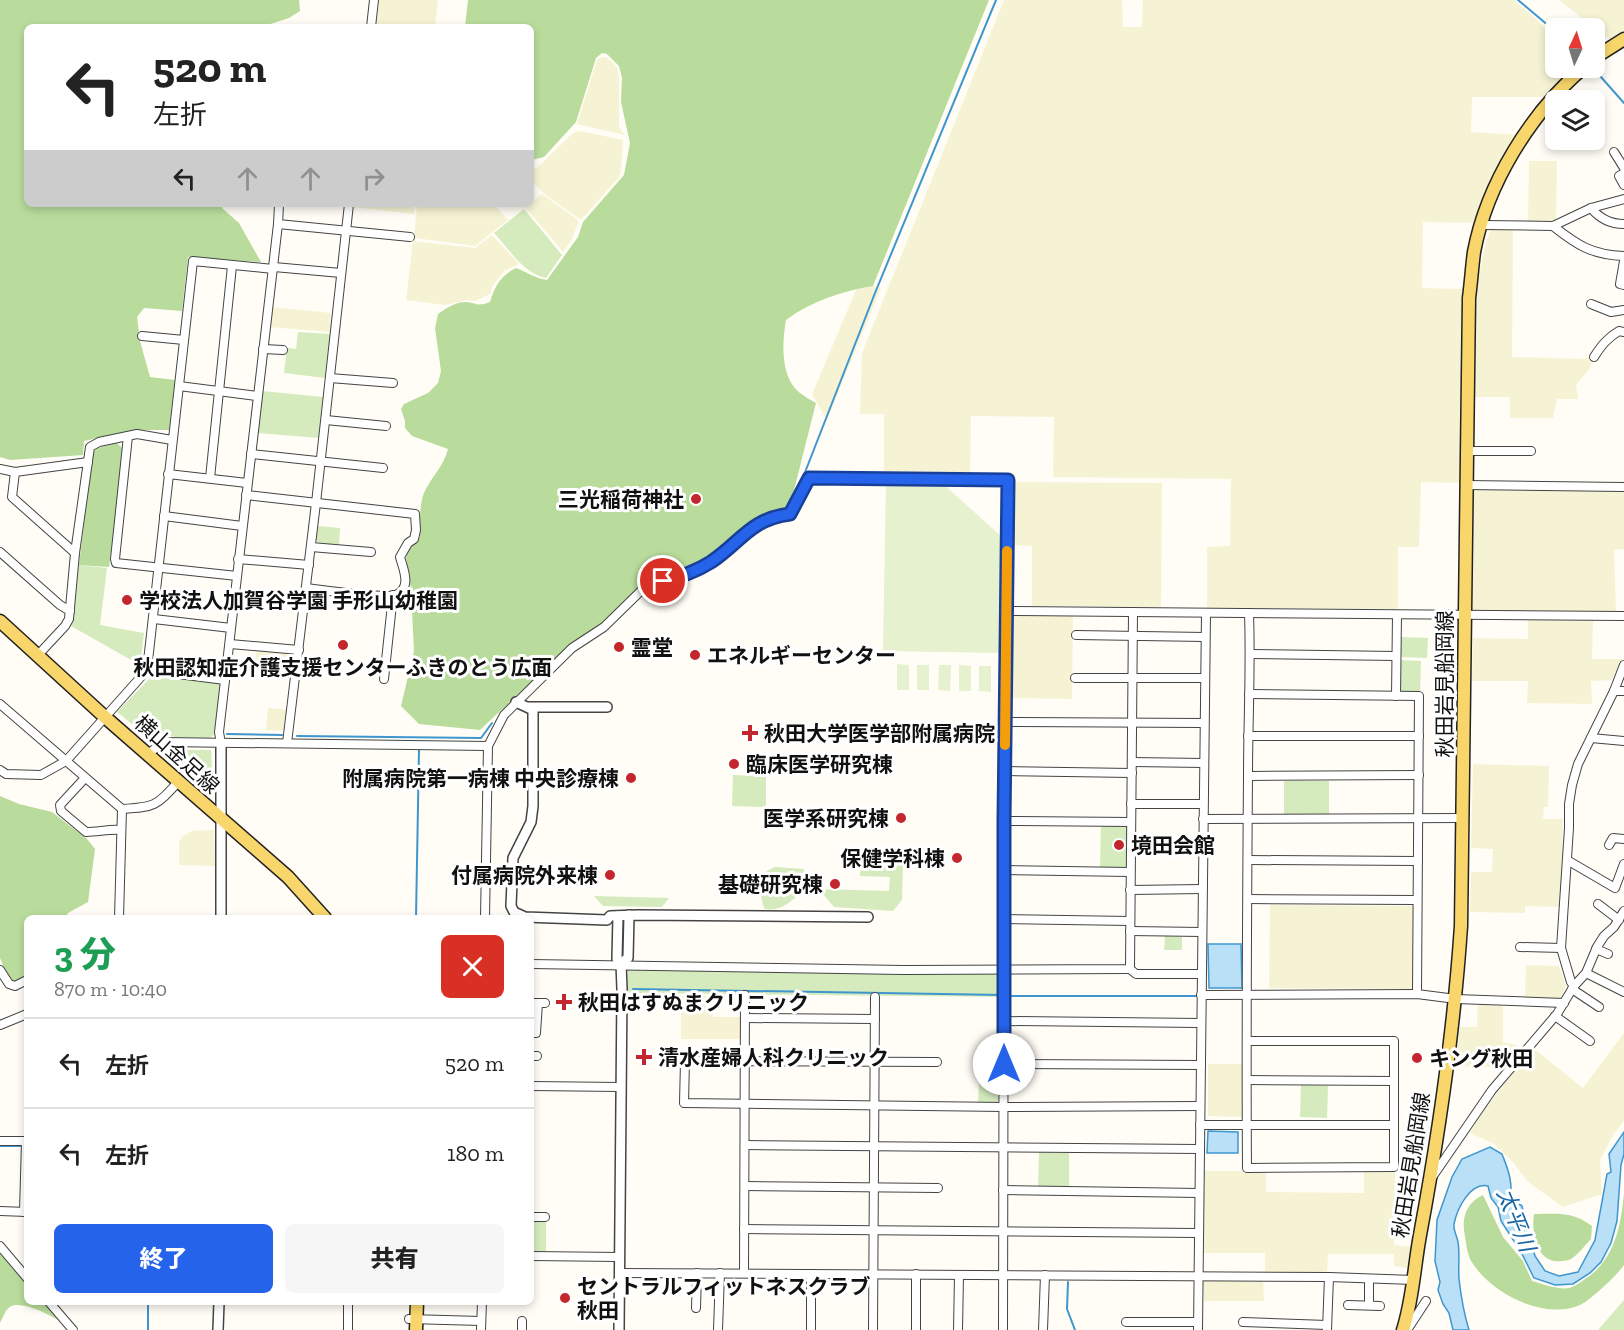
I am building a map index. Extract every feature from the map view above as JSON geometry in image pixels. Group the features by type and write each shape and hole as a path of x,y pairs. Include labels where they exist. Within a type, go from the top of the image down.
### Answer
{"main road":[{"path":"1605,53 1621,45"},
{"name":"秋田岩見船岡線","path":"1407,1330 1456,999 1461,926 1466,451 1469,298 1474,251 1482,225 1510,157 1524,135 1556,95 1573,78"},
{"name":"横山金足線","path":"0,621 106,718 149,753 288,877 322,915"},
{"path":"410,1305 413,1325"},
{"path":"413,1325 416,1305"}],"street":[{"path":"371,24 375,0"},
{"path":"1614,152 1624,171 1619,176 1624,185"},
{"path":"1482,225 1553,225 1591,208 1624,199"},
{"path":"221,915 222,820 219,732 231,644 238,559 257,396 274,268 279,207"},
{"path":"287,743 326,420 349,207"},
{"path":"1591,208 1598,217 1616,224 1624,224"},
{"path":"278,225 410,237"},
{"path":"1553,225 1573,242 1592,251 1624,256"},
{"path":"0,770 6,774 41,775 66,760 147,670 193,261 232,266 341,273"},
{"path":"1624,261 1620,284 1624,285"},
{"path":"210,478 232,266"},
{"path":"1591,304 1611,312 1624,310"},
{"path":"1594,357 1603,343 1619,331 1624,332"},
{"path":"142,336 184,340"},
{"path":"263,349 283,350"},
{"path":"330,378 393,383"},
{"path":"179,386 257,396"},
{"path":"326,420 386,426"},
{"path":"38,655 65,626 70,611 75,553 90,447 99,442 136,434 172,440"},
{"path":"128,436 115,559 117,563 237,576"},
{"path":"1466,451 1531,452"},
{"path":"251,454 383,468"},
{"path":"0,469 15,472 88,462"},
{"path":"15,472 12,497 75,553"},
{"path":"168,474 247,483"},
{"path":"485,915 488,746 504,715 516,702 572,648 604,627 648,584 686,576 716,558 755,525 790,514 809,478 1008,480 1004,821 1003,1330"},
{"path":"1466,485 1624,487"},
{"path":"246,495 415,514 414,538 408,543 400,557 405,585 402,591 393,595 306,588"},
{"path":"164,516 242,526"},
{"path":"311,547 371,552"},
{"path":"0,552 70,611"},
{"path":"238,559 309,565"},
{"path":"384,679 393,595"},
{"path":"1007,611 1624,616"},
{"path":"1130,969 1133,612"},
{"path":"1126,1322 1198,1326 1206,613"},
{"path":"1247,1041 1394,1041 1394,1167 1247,1168 1247,1041 1247,994 1248,736 1251,654 1249,613"},
{"path":"1396,696 1397,615"},
{"path":"154,619 231,628"},
{"path":"1076,635 1205,637"},
{"path":"231,644 299,650"},
{"path":"1251,654 1396,656"},
{"path":"1599,1007 1573,987 1562,955 1569,804 1578,764 1614,691 1624,664"},
{"path":"147,670 225,680"},
{"path":"1075,678 1205,678"},
{"path":"1614,691 1624,691"},
{"path":"1249,694 1419,696 1417,994"},
{"path":"516,702 529,707 607,707"},
{"path":"0,704 122,809 148,808 160,801 179,781"},
{"path":"521,915 514,912 511,906 513,858 531,822 533,806 533,710 529,707"},
{"path":"1005,722 1204,723"},
{"path":"1248,736 1419,736"},
{"path":"1591,738 1624,741"},
{"path":"149,753 164,742 488,746"},
{"path":"1132,762 1204,763"},
{"path":"1005,771 1132,773"},
{"path":"1248,776 1419,776"},
{"path":"85,778 60,805 61,811 86,832 121,830"},
{"path":"1131,804 1203,804"},
{"path":"119,915 122,809"},
{"path":"1203,819 1463,818"},
{"path":"1004,821 1131,822"},
{"path":"1609,845 1613,838 1624,839"},
{"path":"1131,847 1203,847"},
{"path":"1248,860 1418,861"},
{"path":"1567,860 1615,888 1624,864"},
{"path":"1004,870 1130,872"},
{"path":"1130,890 1202,889"},
{"path":"1248,899 1416,900"},
{"path":"1598,904 1619,920"},
{"path":"1430,1179 1492,1090 1555,1016 1573,987 1586,973 1604,936 1624,911"},
{"path":"534,917 607,920 610,916 629,915 868,917"},
{"path":"621,964 628,958 629,915"},
{"path":"618,916 617,957 621,964 619,1330"},
{"path":"1004,919 1130,921"},
{"path":"1130,931 1202,932"},
{"path":"1520,947 1561,948"},
{"path":"1596,949 1608,954"},
{"path":"534,964 1005,970 1130,969 1136,974 1202,974"},
{"path":"0,970 2,979 9,984 15,986 24,982"},
{"path":"1586,973 1624,992"},
{"path":"1201,995 1417,994 1456,999 1564,1002"},
{"path":"744,1273 745,995"},
{"path":"873,1330 875,997"},
{"path":"534,1033 536,1033 538,1003"},
{"path":"0,1025 24,1015"},
{"path":"1555,1016 1590,1041"},
{"path":"746,1018 875,1019"},
{"path":"1005,1021 1201,1023"},
{"path":"937,1062 685,1061 684,1103 1004,1107 1200,1106"},
{"path":"1004,1064 1200,1065"},
{"path":"1247,1080 1394,1081"},
{"path":"534,1086 620,1087"},
{"path":"1200,1125 1394,1125"},
{"path":"0,1140 24,1141"},
{"path":"745,1145 1200,1149"},
{"path":"744,1186 938,1188"},
{"path":"1004,1190 1199,1193"},
{"path":"0,1211 24,1212"},
{"path":"534,1217 545,1217"},
{"path":"744,1229 1199,1233"},
{"path":"0,1246 24,1274"},
{"path":"534,1256 619,1257"},
{"path":"619,1273 1329,1277 1414,1280"},
{"path":"696,1308 697,1273"},
{"path":"718,1330 720,1273"},
{"path":"811,1274 811,1330"},
{"path":"916,1274 916,1330"},
{"path":"958,1330 959,1275"},
{"path":"1043,1330 1045,1275"},
{"path":"1243,1322 1327,1327 1329,1277"},
{"path":"1369,1279 1369,1305"},
{"path":"1407,1330 1426,1301"},
{"path":"52,1305 73,1330"},
{"path":"218,1330 219,1305"},
{"path":"348,1305 348,1330"},
{"path":"481,1330 482,1305"},
{"path":"1348,1305 1380,1306"},
{"path":"413,1325 482,1321"},
{"path":"522,1321 522,1330"}],"shaded area":[{"path":"379,0 438,0 435,24 376,24"},
{"path":"1004,0 1122,0 1123,27 1142,27 1143,0 1514,0 1545,27 1545,78 1564,78 1553,90 1545,90 1545,97 1472,97 1471,132 1519,135 1477,223 1423,222 1422,288 1463,289 1460,483 1421,482 1419,547 1398,547 1398,609 1207,608 1207,547 1230,546 1231,479 1053,477 1054,417 971,416 970,477 884,476 884,414 860,414 862,353"},
{"path":"1559,0 1624,0 1624,30 1609,39 1605,36 1605,18 1582,18"},
{"path":"606,57 617,67 619,127 625,135 577,124 597,60"},
{"path":"580,131 623,140 619,177 581,220 534,184 534,168 537,168 573,133"},
{"path":"1529,161 1557,161 1556,221 1528,221"},
{"path":"542,194 579,221 572,239 563,252 525,207 534,207 534,200"},
{"path":"352,207 414,207 414,214"},
{"path":"417,207 496,207 508,220 475,246 414,238"},
{"path":"1492,228 1513,229 1512,357 1584,359 1592,356 1591,367 1576,385 1578,399 1557,399 1553,418 1510,418 1510,397 1473,397 1476,289 1486,241"},
{"path":"492,235 519,264 504,271 493,285 490,294 475,301 467,300 445,305 406,300 413,241 475,248"},
{"path":"860,281 881,288 827,420 812,394"},
{"path":"271,307 331,313 330,332 269,327"},
{"path":"1012,482 1162,483 1161,607 1032,606 1032,546 1011,545"},
{"path":"1472,486 1624,489 1624,549 1614,550 1616,611 1471,611"},
{"path":"1013,614 1073,615 1072,699 1009,698 1010,617"},
{"path":"1528,618 1593,619 1592,659 1622,659 1612,680 1591,681 1592,704 1527,703 1528,681 1472,681 1473,638 1528,639"},
{"path":"256,648 295,652 294,669 255,665"},
{"path":"268,708 289,710 286,731 266,730"},
{"path":"1473,764 1549,766 1548,807 1544,807 1543,819 1563,819 1561,907 1525,906 1525,913 1470,912 1471,872 1492,872 1493,849 1471,848"},
{"path":"214,830 215,866 179,865 179,842 183,836 193,831"},
{"path":"1270,905 1413,906 1413,989 1269,988"},
{"path":"1526,965 1559,966 1566,985 1561,998 1525,998"},
{"path":"681,996 713,996 713,1017 742,1017 742,1039 681,1039"},
{"path":"1478,1004 1503,1006 1503,1042 1523,1047 1507,1067 1452,1066 1460,1027 1477,1027"},
{"path":"1624,1033 1624,1121 1613,1135 1600,1160 1602,1194 1563,1207 1528,1182 1512,1161 1494,1144 1470,1133 1482,1112 1533,1048 1583,1088"},
{"path":"1208,1064 1244,1064 1243,1117 1208,1116"},
{"path":"1204,1171 1266,1171 1266,1192 1364,1193 1364,1172 1395,1172 1394,1245 1412,1247 1411,1269 1394,1266 1394,1254 1328,1254 1327,1275 1265,1275 1265,1253 1204,1253"},
{"path":"1263,1280 1264,1301 1204,1301 1203,1281"}],"green space":[{"path":"0,0 299,0 300,11 289,18 270,24 24,24 24,207 222,207 239,223 261,262 188,257 182,311 144,308 137,317 140,341 150,377 175,380 169,430 134,430 84,441 83,455 10,460 0,457"},
{"path":"468,0 989,0 873,286 828,298 806,307 786,320 783,349 789,378 800,393 816,403 789,510 745,529 701,561 649,580 606,620 577,641 534,679 480,730 419,724 401,706 414,651 411,590 406,558 409,547 420,537 422,498 444,461 448,449 412,436 405,428 401,409 404,404 428,393 438,383 441,371 435,328 438,314 458,303 490,302 499,282 516,268 547,280 578,237 583,222 624,175 630,143 621,102 622,78 619,66 607,54 602,53 596,58 576,122 544,157 534,159 534,24 465,24"},
{"path":"524,209 562,255 546,278 538,276 524,266 494,233"},
{"path":"298,332 330,334 325,378 284,373 287,348 296,349"},
{"path":"262,391 323,397 319,438 258,433"},
{"path":"117,443 122,448 109,567 79,565 93,452 98,448"},
{"path":"886,481 942,483 1003,538 1002,653 883,651"},
{"path":"317,526 340,528 339,545 319,543 315,539"},
{"path":"79,565 107,568 100,625 144,633 140,665 71,626"},
{"path":"1401,637 1428,638 1427,658 1400,657"},
{"path":"1400,660 1421,661 1420,693 1404,692 1399,689"},
{"path":"897,664 909,665 909,690 897,690"},
{"path":"917,665 929,665 929,690 917,690"},
{"path":"939,665 951,665 950,691 938,690"},
{"path":"959,665 971,666 971,691 959,691"},
{"path":"979,666 991,666 991,692 979,691"},
{"path":"152,676 218,683 221,687 215,734 210,738 176,737 142,732 117,712"},
{"path":"171,750 211,750 213,789 166,755"},
{"path":"733,775 766,776 766,807 732,806"},
{"path":"1284,781 1329,781 1329,814 1284,814"},
{"path":"0,796 19,804 52,812 87,839 95,849 88,902 67,915 24,915 24,977 13,983 9,980 0,958"},
{"path":"1101,822 1131,822 1130,872 1100,871"},
{"path":"861,860 899,861 903,866 902,900 893,911 834,907 819,889 889,891 890,877 860,876"},
{"path":"775,867 804,869 804,877 783,876 783,888 806,889 783,907 765,909 761,895 762,885 767,871"},
{"path":"594,896 669,898 662,907 603,906"},
{"path":"1165,936 1182,937 1182,950 1164,950"},
{"path":"628,968 1005,970 1005,997 627,993"},
{"path":"979,1084 1001,1085 1001,1098 997,1102 978,1102"},
{"path":"1301,1085 1328,1086 1327,1118 1300,1117"},
{"path":"1039,1152 1069,1153 1069,1187 1038,1187"},
{"path":"1624,1193 1624,1265 1604,1287 1580,1305 1565,1309 1550,1309 1518,1300 1490,1282 1478,1271 1470,1259 1464,1217 1472,1202 1483,1195 1503,1237 1523,1261 1532,1281 1560,1288 1573,1287 1595,1271 1610,1252 1621,1217"},
{"path":"1534,1214 1564,1214 1585,1221 1592,1226 1591,1239 1577,1255 1563,1261 1553,1261 1541,1253 1538,1246 1533,1222"},
{"path":"534,1219 546,1219 546,1253 534,1252"},
{"path":"0,1250 24,1278 24,1305 50,1305 67,1326 47,1314 22,1305 8,1308 0,1323"},
{"path":"1624,1300 1624,1330 1598,1330"}],"water":[{"path":"1208,944 1241,944 1242,988 1209,988"},
{"path":"1208,1131 1238,1132 1238,1153 1207,1153"},
{"name":"太平川","path":"1624,1132 1617,1221 1611,1243 1601,1262 1590,1273 1573,1284 1555,1285 1534,1278 1501,1221 1498,1207 1491,1198 1488,1186 1481,1186 1470,1192 1458,1211 1454,1226 1459,1247 1461,1292 1469,1330 1453,1330 1449,1313 1438,1290 1440,1282 1435,1261 1437,1220 1452,1177 1462,1159 1490,1147 1502,1154 1509,1173 1512,1197 1522,1206 1535,1256 1545,1271 1559,1276 1578,1272 1595,1240 1607,1174 1611,1172 1609,1154"}],"waterway":[{"path":"802,480 875,293 996,0"},
{"path":"1518,0 1545,23"},
{"path":"1602,78 1624,103"},
{"path":"297,736 481,738 492,723"},
{"path":"227,734 282,735"},
{"path":"416,915 419,750"},
{"path":"633,989 1002,995"},
{"path":"1012,996 1197,996"},
{"path":"0,1146 20,1146"},
{"path":"1068,1282 1067,1309 1075,1330"},
{"path":"148,1305 148,1330"}],"slow traffic":[{"path":"1005,745 1007,551"}],"place":[{"name":"三光稲荷神社","path":"696,499"},
{"name":"学校法人加賀谷学園 手形山幼稚園","path":"127,600"},
{"name":"秋田認知症介護支援センターふきのとう広面","path":"343,645"},
{"name":"霊堂","path":"619,647"},
{"name":"エネルギーセンター","path":"695,655"},
{"name":"秋田大学医学部附属病院","path":"750,733"},
{"name":"臨床医学研究棟","path":"734,764"},
{"name":"附属病院第一病棟 中央診療棟","path":"631,778"},
{"name":"医学系研究棟","path":"901,818"},
{"name":"境田会館","path":"1119,845"},
{"name":"保健学科棟","path":"957,858"},
{"name":"付属病院外来棟","path":"610,875"},
{"name":"基礎研究棟","path":"835,884"},
{"name":"秋田はすぬまクリニック","path":"564,1002"},
{"name":"清水産婦人科クリニック","path":"644,1057"},
{"name":"キング秋田","path":"1417,1058"},
{"name":"セントラルフィットネスクラブ 秋田","path":"565,1298"}],"route":[{"path":"663,581 686,576 710,562 755,525 790,514 809,478 1008,480 1004,1064"}]}
